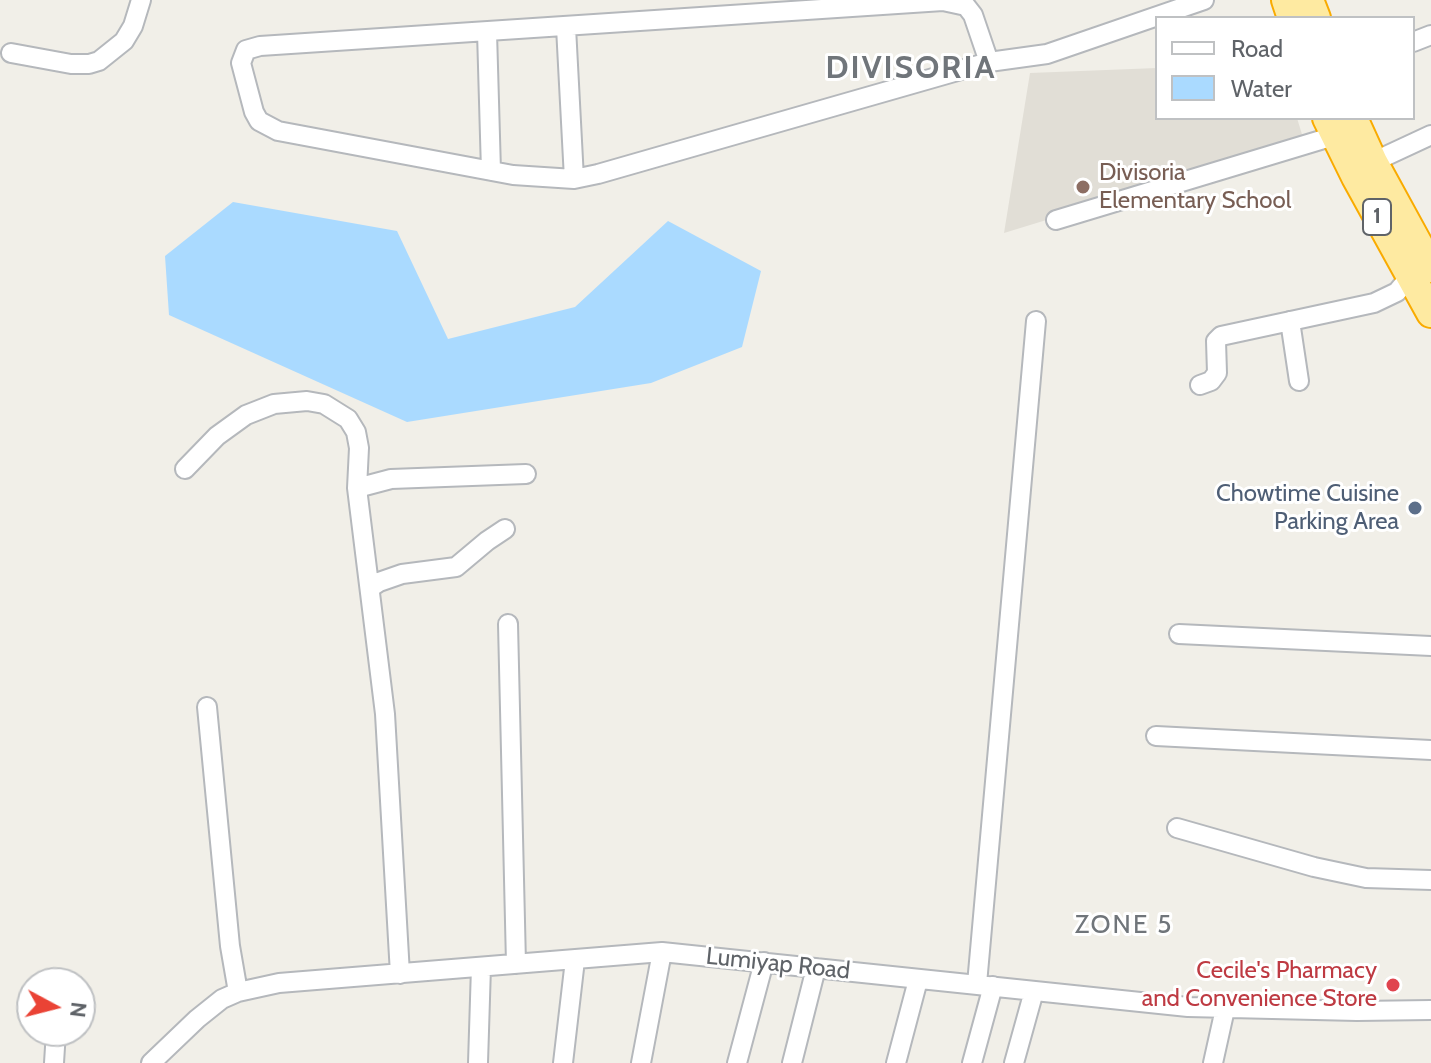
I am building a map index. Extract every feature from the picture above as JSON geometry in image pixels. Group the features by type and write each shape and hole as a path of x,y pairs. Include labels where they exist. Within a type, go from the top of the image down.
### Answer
{"highway":[{"name":"1","path":"1338,124 1373,162 1424,263 1431,313"},
{"name":"1","path":"1338,124 1424,263"}],"street":[{"path":"11,53 71,64 99,61 124,41 133,26 141,0"},
{"path":"989,62 973,15 966,6 955,2 748,7 566,27 260,46 246,50 241,63 254,112 259,121 278,131 534,178 574,179 989,62 1047,54 1183,3 1204,0"},
{"path":"566,27 574,179"},
{"path":"487,32 491,171"},
{"path":"1056,220 1338,124"},
{"path":"1373,162 1431,135"},
{"path":"1200,385 1211,381 1217,373 1216,341 1221,336 1374,303 1397,292 1424,263"},
{"path":"972,1063 985,985 1036,321"},
{"path":"1290,321 1299,381"},
{"path":"185,469 217,436 246,415 274,404 307,401 324,404 348,419 356,432 359,448 357,488 385,714 400,974"},
{"path":"357,488 391,479 526,474"},
{"path":"370,588 402,574 456,567 505,529"},
{"path":"508,624 516,964"},
{"path":"1179,634 1431,646"},
{"path":"207,707 225,898 238,992"},
{"path":"1156,736 1431,750"},
{"path":"1177,828 1353,875 1431,880"},
{"path":"641,1063 662,952"},
{"name":"Lumiyap Road","path":"155,1061 222,999 238,992 279,983 662,952 1225,1009 1431,1010"},
{"path":"563,1063 575,960"},
{"path":"737,1063 764,962"},
{"path":"478,1063 481,967"},
{"path":"792,1063 816,968"},
{"path":"896,1063 918,980"},
{"path":"1014,1063 1034,991"},
{"path":"1213,1063 1225,1009"}],"shaded area":[{"name":"Divisoria Elementary School","path":"1155,68 1155,120 1298,120 1304,141 1004,233 1030,73"}],"water":[{"path":"233,202 397,231 448,339 575,307 668,221 761,271 742,347 651,383 407,422 169,315 165,256"}],"place":[{"name":"Divisoria Elementary School","path":"1083,187"},
{"name":"Chowtime Cuisine Parking Area","path":"1415,508"},
{"name":"Cecile's Pharmacy and Convenience Store","path":"1393,985"}],"district":[{"name":"DIVISORIA","path":"911,69"},
{"name":"ZONE 5","path":"1124,925"}]}
